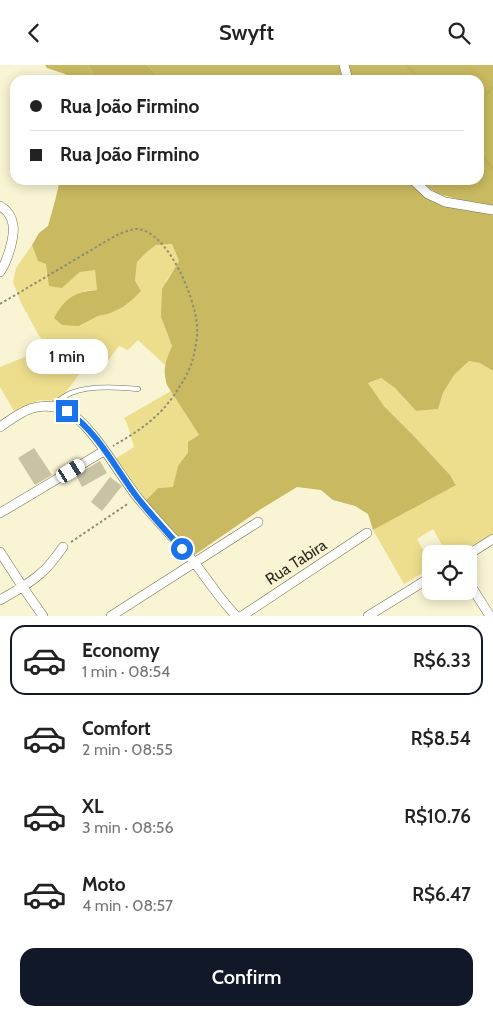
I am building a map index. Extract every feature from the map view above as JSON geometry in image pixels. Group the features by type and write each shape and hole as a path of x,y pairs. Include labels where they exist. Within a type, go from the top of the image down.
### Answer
{"street":[{"path":"418,185 428,194 445,202 493,209"},
{"path":"0,205 9,214 14,230 7,258 0,272"},
{"path":"0,427 33,407 46,406 67,411 77,418 104,451 137,497 194,562 236,616"},
{"path":"0,513 104,451"},
{"path":"111,616 258,521"},
{"name":"Rua Tabira","path":"242,616 367,533"},
{"path":"477,549 493,539"},
{"path":"0,601 41,574 63,547"},
{"path":"0,552 43,616"},
{"path":"368,616 422,583"},
{"path":"477,596 490,616"}],"lane":[{"path":"46,406 69,393 79,390 100,388 138,389"}],"path":[{"path":"0,304 126,231 138,229 145,231 159,240 166,249 186,284 194,309 197,325 192,363 175,394 163,410 134,433 104,451"},
{"path":"63,547 137,497"}],"shaded area":[{"path":"45,65 88,65 94,75 66,75 47,68"},
{"path":"88,65 147,65 158,75 94,75"},
{"path":"147,65 340,65 343,75 158,75"},
{"path":"347,65 493,65 493,207 439,194 423,185 484,185 484,75 350,75"},
{"path":"59,185 415,185 421,192 493,213 493,371 480,363 469,361 454,375 443,393 438,409 416,411 395,388 381,378 368,383 384,406 450,475 456,485 373,530 368,514 355,506 333,500 321,490 297,487 261,509 193,556 146,500 158,488 173,487 178,466 188,452 188,442 199,435 167,385 165,374 166,360 172,346 161,317 162,289 179,261 172,244 156,245 137,262 135,281 141,291 133,299 123,307 108,314 98,316 79,326 62,325 54,318 66,301 76,294 97,290 95,270 80,272 62,288 49,286 46,264 38,261 32,245 39,233 48,226"},
{"path":"172,244 179,261 166,281 161,317 172,346 165,365 138,340 128,350 119,346 107,362 93,356 59,401 40,400 14,411 0,387 0,367 47,348 21,303 13,282 16,268 32,245 38,261 46,263 62,288 80,272 95,269 97,290 84,291 79,326 98,316 108,314 135,281 137,262 147,252 156,245"},
{"path":"469,361 480,363 493,371 493,534 473,545 442,545 433,529 417,539 422,548 422,573 404,584 373,530 456,484 450,475 384,406 368,383 381,378 395,388 416,411 438,409 443,393 454,375"},
{"path":"171,391 199,435 178,466 174,487 158,488 146,500 115,459 134,447 124,418"}],"building":[{"path":"34,448 52,475 35,485 18,458"},
{"path":"100,461 107,473 82,487 76,475"},
{"path":"110,477 122,486 102,511 91,502"}],"waterway":[{"path":"407,65 415,75"},
{"path":"484,97 493,87"},
{"path":"484,158 493,169"}],"route":[{"path":"67,411 87,429 137,497 182,549"}]}
